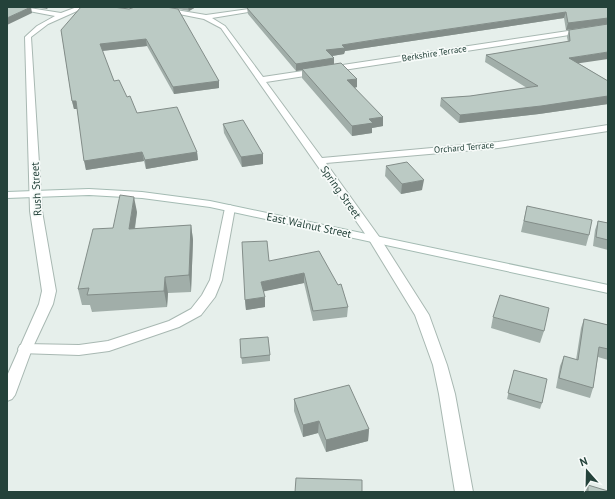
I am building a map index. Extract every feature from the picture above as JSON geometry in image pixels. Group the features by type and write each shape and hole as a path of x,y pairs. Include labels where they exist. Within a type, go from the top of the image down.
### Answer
{"street":[{"path":"11,7 62,15"},
{"name":"Rush Street","path":"7,395 25,349 46,304 49,290 36,211 28,37 36,30 62,15 83,7"},
{"name":"Spring Street","path":"147,7 206,17 223,27 374,238 422,315 440,365 464,492"},
{"path":"206,17 276,7"},
{"name":"Berkshire Terrace","path":"261,80 608,27"},
{"name":"Orchard Terrace","path":"320,161 498,145 608,128"},
{"name":"East Walnut Street","path":"7,195 89,192 142,195 210,204 608,289"},
{"path":"25,349 79,350 109,346 174,324 196,312 208,297 216,280 230,208"}],"building":[{"path":"7,7 31,7 7,18"},
{"path":"81,7 113,7 129,9 135,7 166,7 178,9 219,81 173,87 146,39 100,44 114,81 119,80 127,97 130,96 137,113 177,107 197,152 145,160 142,152 84,161 76,101 72,101 61,30"},
{"path":"608,7 608,18 568,23 566,12 380,39 342,45 345,48 326,50 334,58 296,64 247,8"},
{"path":"608,24 608,52 569,58 608,81 608,96 541,106 460,115 441,98 470,96 538,86 486,55 570,41 569,30"},
{"path":"341,63 357,79 347,80 383,117 369,119 373,123 352,126 302,69"},
{"path":"243,120 263,154 241,157 223,124"},
{"path":"407,162 424,180 402,184 386,166"},
{"path":"120,195 134,197 129,229 191,225 189,275 165,277 164,291 87,295 89,288 78,289 93,229 113,228"},
{"path":"527,206 592,220 589,235 524,221"},
{"path":"598,221 608,223 608,240 596,237"},
{"path":"267,241 269,261 319,251 338,285 341,284 348,307 313,311 304,273 261,282 265,297 245,300 242,242"},
{"path":"500,295 549,308 544,331 493,317"},
{"path":"584,319 608,325 608,349 599,347 593,388 559,378 564,356 578,360"},
{"path":"268,337 270,355 241,358 240,339"},
{"path":"514,370 547,379 542,403 508,393"},
{"path":"349,385 369,429 326,440 319,421 303,425 294,399"},
{"path":"296,478 362,480 362,492 295,492"},
{"path":"588,485 608,491 608,492 588,492"}]}
